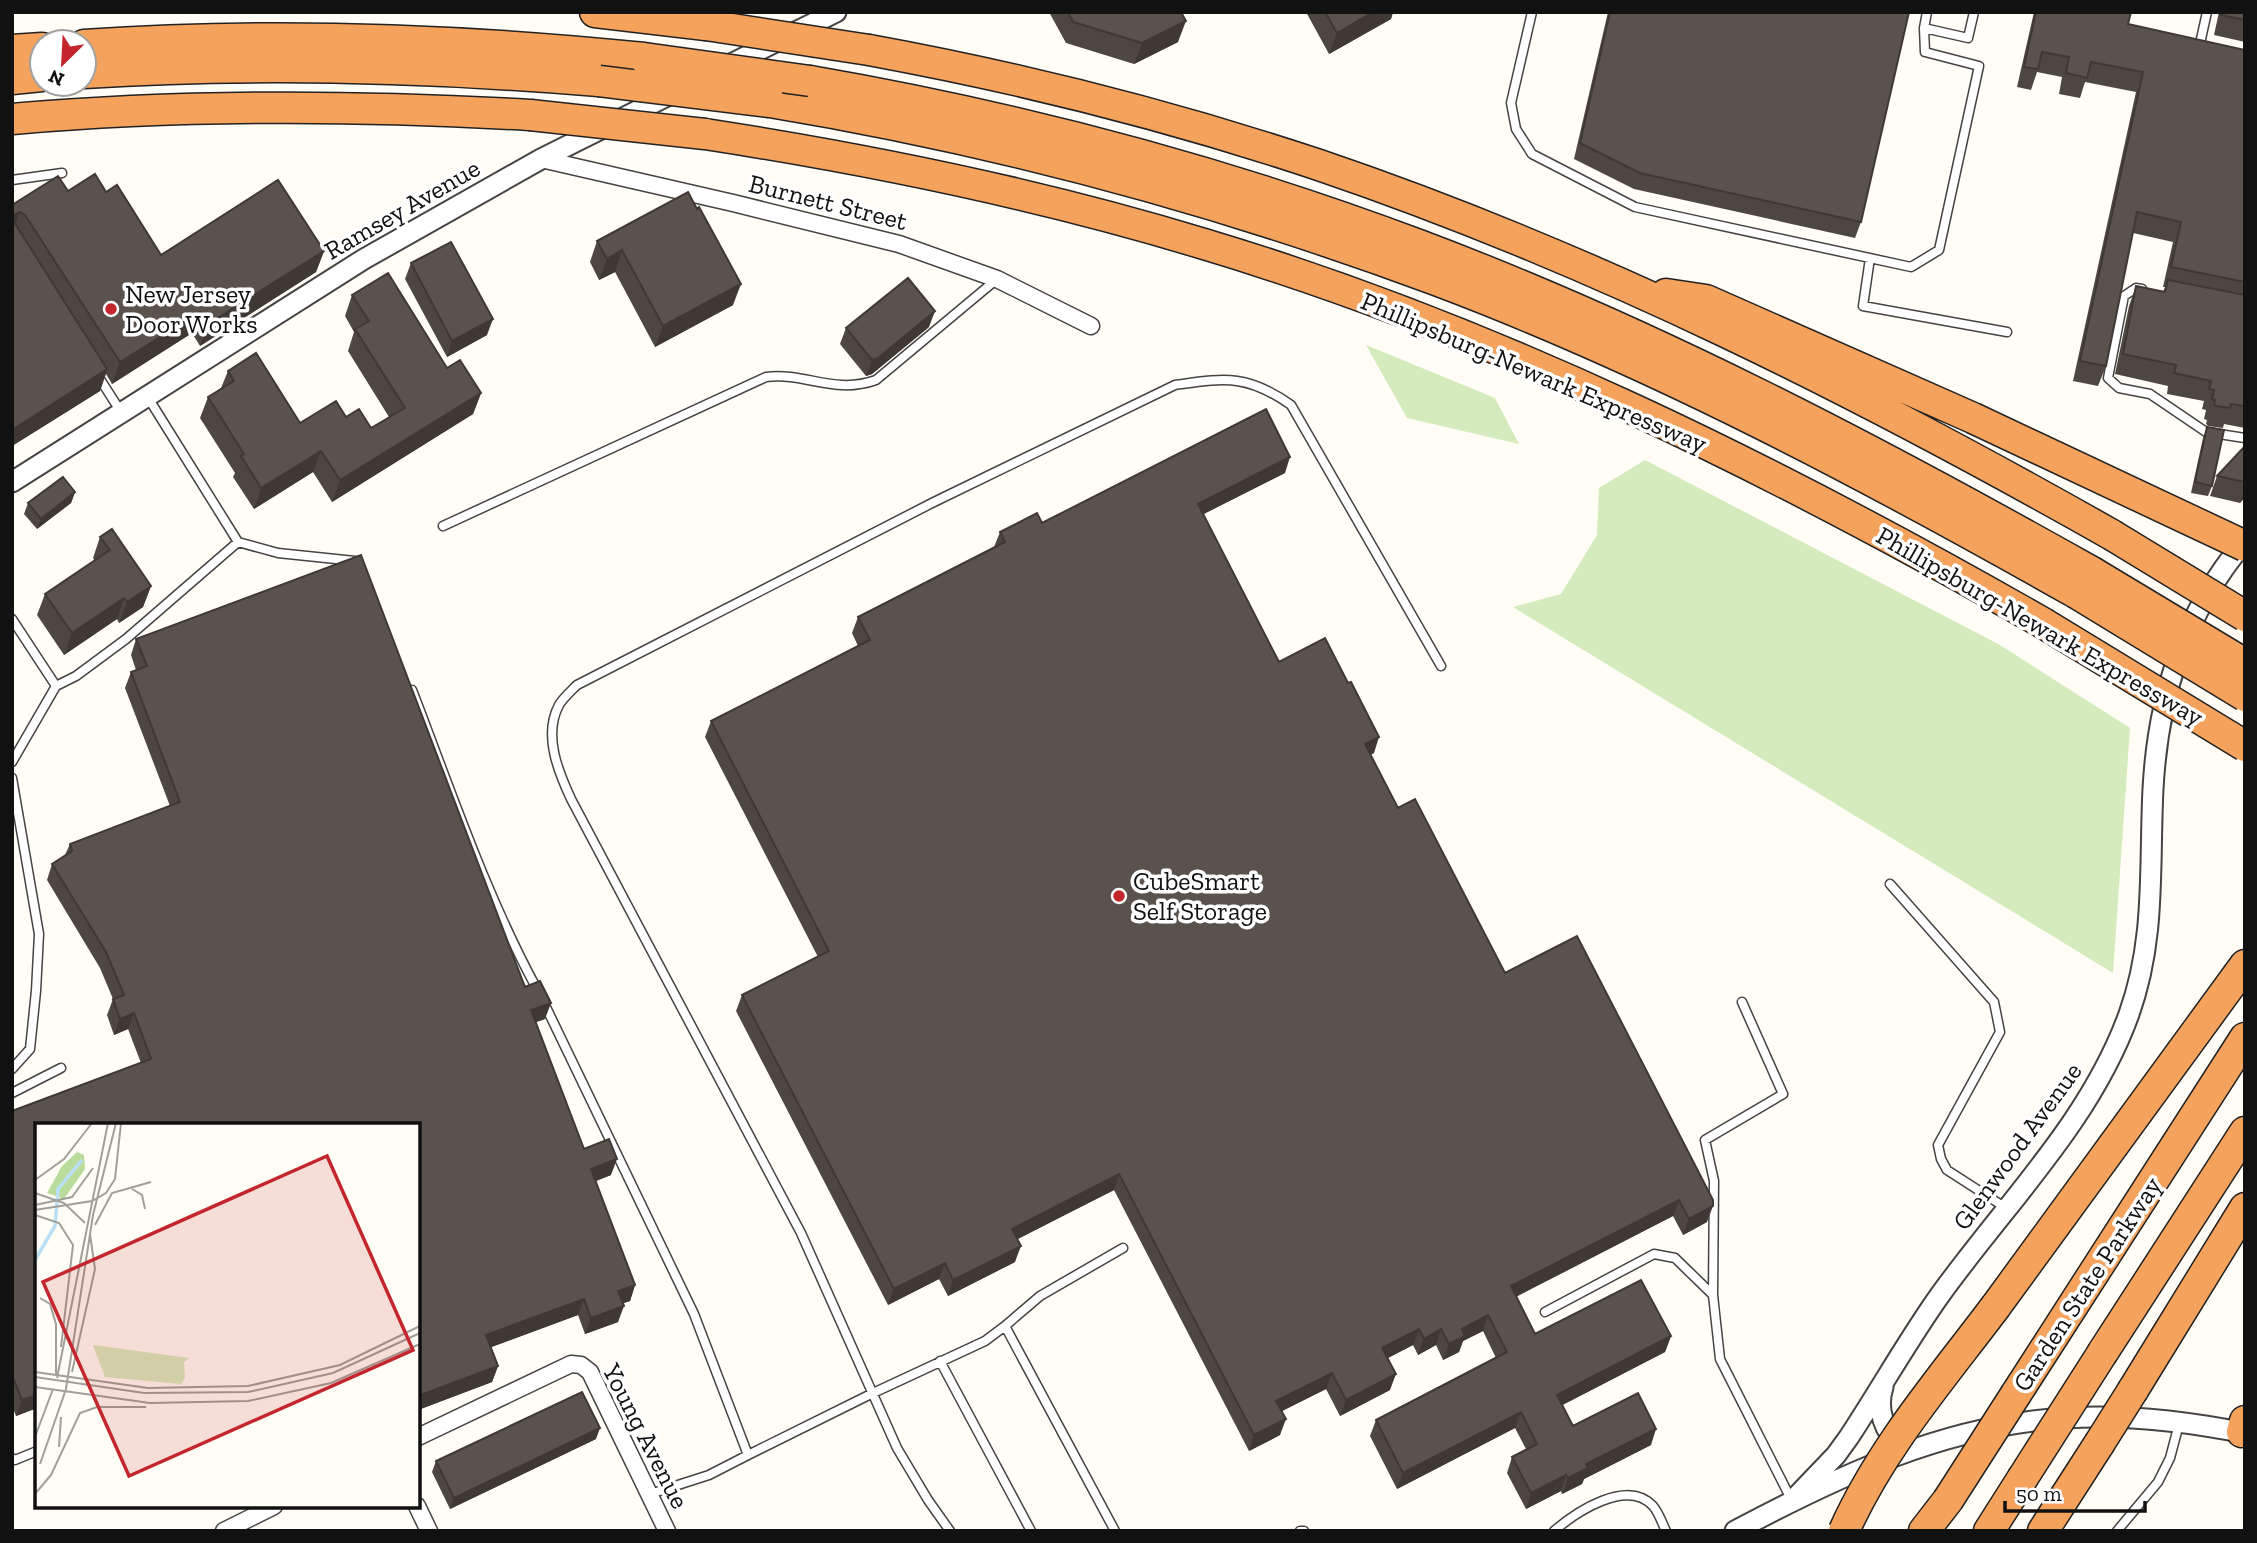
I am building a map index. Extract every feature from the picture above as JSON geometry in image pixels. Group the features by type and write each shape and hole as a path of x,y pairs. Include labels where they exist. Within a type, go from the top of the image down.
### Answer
{"highway":[{"path":"595,12 706,25 869,50 988,74 1120,105 1252,144 1405,197 1632,288 1784,360 1908,423 2112,535 2245,615"},
{"name":"Phillipsburg-Newark Expressway","path":"98,44 225,39 362,39 500,45 644,58 810,81 939,105 1125,150 1270,192 1422,246 1548,297 1648,342 1866,448 2084,583 2245,696"},
{"name":"Phillipsburg-Newark Expressway","path":"98,72 323,66 460,70 599,80 770,102 927,130 1088,168 1219,205 1439,281 1570,336 1672,382 2245,664"},
{"name":"Phillipsburg-Newark Expressway","path":"12,120 135,111 256,107 393,108 530,116 705,134 876,162 1076,208 1272,266 1442,327 1567,380 1709,446 1871,528 2043,623 2245,746"},
{"path":"1632,288 1706,300 1973,418 2245,543"},
{"path":"1844,1531 1861,1495 1887,1453 2245,965"},
{"name":"Garden State Parkway","path":"1926,1531 2245,1038"},
{"name":"Garden State Parkway","path":"1989,1531 2245,1132"},
{"path":"2043,1531 2245,1208"}],"street":[{"name":"Ramsey Avenue","path":"12,482 364,258 541,159 836,12"},
{"name":"Burnett Street","path":"541,159 733,202 899,244 997,279 1091,327"},
{"name":"Glenwood Avenue","path":"1792,1501 1836,1455 1939,1296 2081,1111 2113,1054 2129,1015 2141,973 2149,929 2153,791 2163,708 2192,619 2215,579 2245,543"},
{"name":"Young Avenue","path":"420,1436 571,1364 581,1364 590,1372 667,1531"},
{"path":"1885,1382 1880,1402 1885,1424 1896,1442 1908,1450"},
{"path":"1735,1531 1792,1501 1908,1450 1984,1429 2035,1420 2095,1416 2180,1421 2244,1429"},
{"path":"224,1531 270,1508"},
{"path":"418,1508 429,1531"}],"lane":[{"path":"1532,12 1511,103 1516,128 1532,154 1635,206 1911,267 1939,250 1979,66 1925,52 1923,28 1927,12"},
{"path":"1923,28 1968,38 1974,12"},
{"path":"2207,12 2199,48 2210,51"},
{"path":"12,180 62,173"},
{"path":"1870,258 1863,306 2007,332"},
{"path":"443,526 765,377 783,375 835,387 862,385 876,380 997,279"},
{"path":"2150,290 2136,288 2124,296 2108,378 2119,388 2150,394 2206,432 2245,438"},
{"path":"96,371 121,412"},
{"path":"950,1531 912,1475 871,1394 801,1233 561,778 554,749 552,723 560,704 577,685 934,502 1175,384 1209,380 1241,380 1270,391 1291,405 1441,666"},
{"path":"147,395 239,542 278,553 356,561 364,569"},
{"path":"12,762 56,686 76,676 127,639 239,542"},
{"path":"12,619 56,686"},
{"path":"407,677 489,889 694,1314 748,1455"},
{"path":"12,778 39,934 30,1049 12,1069"},
{"path":"1890,884 1994,1002 2000,1032 1938,1145 1947,1170 2006,1208"},
{"path":"1742,1002 1783,1094 1705,1140 1714,1181 1713,1296 1720,1359 1792,1501"},
{"path":"12,1093 61,1068"},
{"path":"650,1494 709,1475 871,1394 985,1341 1040,1296 1123,1248"},
{"path":"1545,1312 1654,1254 1675,1258 1713,1296"},
{"path":"1005,1326 1115,1531"},
{"path":"940,1361 1031,1531"},
{"path":"2117,1531 2158,1482 2170,1458 2180,1421"},
{"path":"12,1458 15,1460 35,1452"},
{"path":"1554,1531 1574,1514 1592,1505 1626,1495 1639,1497 1654,1508 1666,1531"}],"green space":[{"path":"1366,345 1495,398 1519,444 1407,418"},
{"path":"1645,460 2000,645 2130,728 2113,973 1513,607 1561,594 1597,535 1599,488"}],"building":[{"path":"1068,12 1181,12 1186,21 1142,43 1073,22"},
{"path":"1325,12 1373,12 1337,33"},
{"path":"1610,12 1909,12 1861,222 1640,173 1580,143"},
{"path":"2036,12 2131,12 2128,24 2245,50 2245,282 2171,267 2181,222 2137,212 2106,366 2080,361 2143,72 2091,62 2087,78 2066,73 2069,57 2042,52 2038,69 2024,67"},
{"path":"2222,12 2245,12 2245,20 2221,15"},
{"path":"95,174 106,192 117,185 161,255 278,180 324,251 208,324 200,312 120,362 25,215 20,212 14,215 14,222 107,369 12,430 12,205 58,176 68,191"},
{"path":"688,192 741,284 663,326 622,250 607,259 597,241"},
{"path":"451,242 493,319 452,341 411,263"},
{"path":"388,273 447,368 460,360 481,393 340,480 321,451 261,488 241,456 244,454 208,397 234,381 228,371 256,353 300,423 336,401 346,417 359,409 371,428 405,408 355,329 369,321 352,295"},
{"path":"908,278 935,311 878,358 872,360 846,328"},
{"path":"2168,280 2245,295 2245,406 2216,406 2215,400 2212,399 2214,390 2209,389 2211,381 2174,373 2176,365 2123,354 2136,286 2165,292"},
{"name":"CubeSmart Self Storage","path":"1266,409 1290,457 1198,504 1279,662 1325,638 1379,737 1365,744 1398,808 1415,799 1505,973 1577,936 1713,1200 1713,1206 1689,1219 1679,1200 1511,1286 1535,1334 1641,1280 1671,1336 1557,1395 1573,1426 1638,1393 1656,1429 1586,1464 1588,1468 1568,1478 1566,1475 1531,1493 1512,1457 1537,1444 1521,1412 1403,1473 1376,1420 1507,1352 1488,1315 1462,1329 1465,1336 1449,1344 1441,1329 1424,1339 1419,1329 1382,1348 1396,1374 1346,1400 1332,1373 1276,1401 1286,1419 1254,1435 1119,1174 1012,1229 1021,1246 953,1280 945,1263 894,1289 742,995 829,951 711,721 870,640 858,617 1005,542 1000,532 1037,513 1042,523"},
{"path":"2207,427 2224,430 2212,486 2195,482"},
{"path":"2245,446 2245,482 2217,476"},
{"path":"63,477 75,492 41,519 28,503"},
{"path":"112,529 151,586 127,602 124,598 72,633 45,594 110,550 100,537"},
{"path":"361,555 525,987 540,981 551,1003 531,1010 584,1149 609,1139 617,1159 591,1169 635,1285 618,1291 624,1306 591,1318 584,1299 486,1335 498,1366 420,1395 420,1123 35,1123 35,1396 22,1400 12,1375 12,1111 151,1059 134,1013 120,1019 113,999 124,995 106,952 52,864 72,851 70,844 180,802 131,672 147,666 136,639"},
{"path":"582,1392 600,1428 454,1498 436,1461"}],"place":[{"name":"New Jersey Door Works","path":"111,309"},
{"name":"CubeSmart Self Storage","path":"1119,896"}]}
